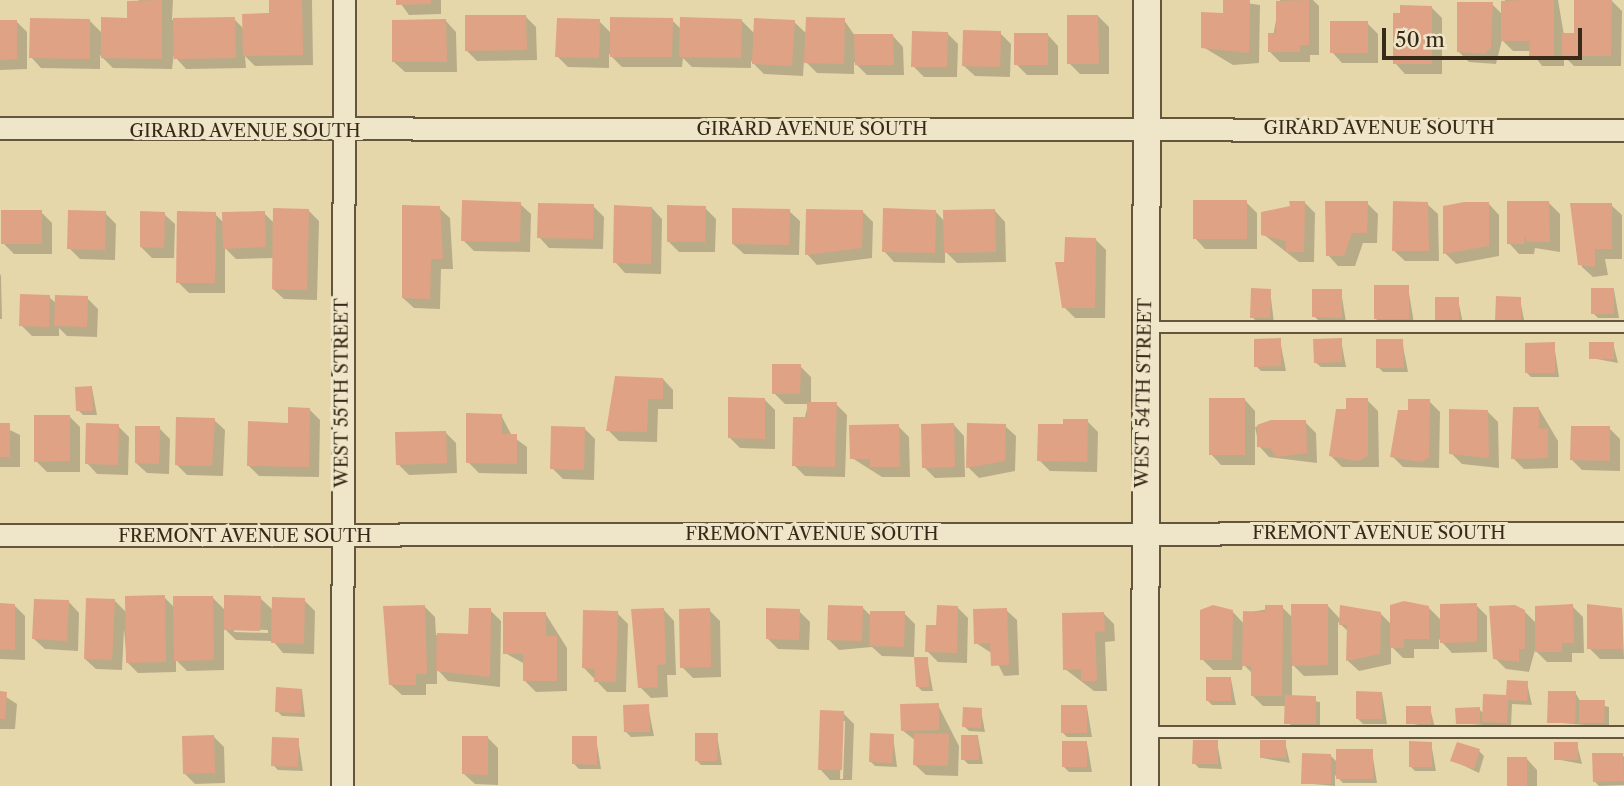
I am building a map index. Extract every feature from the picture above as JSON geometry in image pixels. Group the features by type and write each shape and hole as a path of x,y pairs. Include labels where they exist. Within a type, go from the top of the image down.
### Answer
{"street":[{"name":"WEST 55TH STREET","path":"341,786 341,132 344,0"},
{"name":"WEST 54TH STREET","path":"1144,786 1147,0"},
{"name":"GIRARD AVENUE SOUTH","path":"0,128 341,132 1147,127 1624,130"},
{"name":"FREMONT AVENUE SOUTH","path":"0,535 342,537 1143,532 1624,533"}],"lane":[{"path":"1145,327 1624,327"},
{"path":"1144,732 1624,732"}],"building":[{"path":"162,0 162,59 101,58 101,17 127,18 127,1"},
{"path":"269,0 302,0 303,55 243,56 242,14 269,13"},
{"path":"396,0 431,0 431,4 396,5"},
{"path":"1223,0 1250,0 1249,53 1201,48 1201,12 1223,13"},
{"path":"1309,0 1309,45 1300,45 1300,52 1268,52 1268,33 1276,33 1276,1"},
{"path":"1554,0 1554,56 1529,56 1530,41 1501,41 1501,1"},
{"path":"1574,0 1612,0 1611,56 1562,56 1562,33 1574,33"},
{"path":"1457,2 1493,2 1491,47 1485,54 1457,52"},
{"path":"1400,5 1432,6 1432,64 1393,64 1393,13 1400,13"},
{"path":"465,15 526,15 527,50 465,51"},
{"path":"1067,15 1098,15 1099,64 1067,64"},
{"path":"235,17 236,58 174,59 173,18"},
{"path":"610,17 673,18 672,57 610,57"},
{"path":"680,17 742,19 741,58 679,57"},
{"path":"806,17 845,18 844,64 804,63"},
{"path":"30,18 90,19 90,59 29,58"},
{"path":"557,18 600,19 599,58 555,57"},
{"path":"754,18 795,20 792,66 752,64"},
{"path":"446,19 447,62 392,62 392,20"},
{"path":"0,20 17,20 17,59 0,60"},
{"path":"1330,21 1368,21 1368,53 1330,53"},
{"path":"963,30 1001,31 1000,67 962,66"},
{"path":"912,31 948,32 947,67 911,67"},
{"path":"1014,33 1048,33 1048,65 1014,65"},
{"path":"854,34 893,34 894,65 855,65"},
{"path":"462,200 521,202 520,242 461,241"},
{"path":"1193,200 1247,200 1247,239 1193,239"},
{"path":"1289,201 1305,201 1304,252 1286,252 1286,241 1261,235 1261,212 1290,206"},
{"path":"1325,201 1368,201 1367,233 1352,233 1344,256 1326,256"},
{"path":"1393,201 1428,202 1429,251 1392,251"},
{"path":"1507,201 1549,201 1550,242 1527,242 1525,234 1524,244 1507,244"},
{"path":"1464,202 1489,202 1489,246 1443,254 1443,206"},
{"path":"538,203 594,204 593,239 537,238"},
{"path":"1570,203 1612,203 1612,249 1595,249 1595,267 1578,265"},
{"path":"402,205 440,206 443,259 431,259 430,299 402,298"},
{"path":"614,205 652,207 651,264 613,263"},
{"path":"667,205 706,206 705,242 667,242"},
{"path":"273,208 309,209 307,290 272,289"},
{"path":"732,208 790,209 789,245 732,244"},
{"path":"883,208 936,210 935,253 882,252"},
{"path":"806,209 863,210 862,248 805,255"},
{"path":"995,209 996,252 944,253 943,210"},
{"path":"1,210 42,210 42,244 1,244"},
{"path":"68,210 106,211 105,250 67,249"},
{"path":"140,211 165,212 164,248 140,247"},
{"path":"177,211 216,212 215,283 176,283"},
{"path":"265,211 266,247 223,249 222,212"},
{"path":"1065,237 1096,238 1095,308 1062,308 1055,262 1064,262"},
{"path":"1374,285 1409,285 1409,319 1374,319"},
{"path":"1251,288 1271,289 1270,318 1250,318"},
{"path":"1591,288 1614,288 1614,314 1591,314"},
{"path":"1312,289 1342,289 1342,318 1312,317"},
{"path":"20,294 50,295 49,327 19,326"},
{"path":"55,295 88,296 87,327 54,326"},
{"path":"1496,296 1521,297 1521,321 1495,321"},
{"path":"1435,297 1459,297 1459,320 1435,320"},
{"path":"1281,338 1281,366 1254,367 1254,339"},
{"path":"1342,338 1342,362 1314,363 1313,339"},
{"path":"1376,339 1403,339 1404,368 1376,368"},
{"path":"1555,342 1555,373 1525,373 1525,343"},
{"path":"1589,342 1614,342 1614,359 1589,359"},
{"path":"772,364 801,364 800,394 772,394"},
{"path":"615,376 663,378 663,399 648,399 647,432 606,431"},
{"path":"92,386 93,411 76,411 75,387"},
{"path":"728,397 765,398 765,439 728,438"},
{"path":"1209,398 1245,398 1245,455 1209,455"},
{"path":"1346,398 1368,398 1368,456 1358,461 1329,456 1336,409 1346,409"},
{"path":"1408,399 1430,399 1429,458 1421,462 1390,457 1398,410 1408,410"},
{"path":"807,402 837,402 835,467 792,466 793,417 807,417"},
{"path":"288,407 310,408 309,467 247,466 248,421 288,423"},
{"path":"1513,407 1539,407 1539,429 1548,428 1548,458 1511,459"},
{"path":"1449,409 1488,410 1489,458 1449,454"},
{"path":"466,413 502,414 502,434 517,434 517,464 466,463"},
{"path":"34,415 70,415 70,461 34,462"},
{"path":"176,417 215,418 212,466 175,465"},
{"path":"1063,419 1088,419 1087,462 1037,461 1038,424 1063,424"},
{"path":"1271,420 1306,420 1307,453 1277,457 1270,448 1257,447 1257,425"},
{"path":"0,423 10,423 10,457 0,457"},
{"path":"86,423 119,424 118,465 85,464"},
{"path":"954,423 955,467 922,468 921,424"},
{"path":"967,423 1006,424 1005,461 966,468"},
{"path":"899,424 900,467 870,467 870,459 850,459 849,425"},
{"path":"135,426 160,426 159,464 135,463"},
{"path":"551,426 585,427 584,470 550,469"},
{"path":"1571,426 1610,426 1610,461 1570,460"},
{"path":"446,431 447,463 396,465 395,432"},
{"path":"165,595 166,662 126,663 125,596"},
{"path":"224,595 261,596 260,631 224,630"},
{"path":"173,596 213,596 214,660 174,661"},
{"path":"272,597 305,598 304,644 271,643"},
{"path":"86,598 115,599 112,660 84,659"},
{"path":"34,599 69,600 67,641 32,639"},
{"path":"1404,601 1429,606 1429,639 1404,639 1404,648 1390,648 1390,605"},
{"path":"0,603 15,604 15,650 0,649"},
{"path":"1477,603 1477,642 1440,643 1440,604"},
{"path":"1291,604 1328,604 1328,665 1292,666"},
{"path":"1573,604 1574,643 1562,643 1562,652 1535,652 1535,606"},
{"path":"1587,604 1622,608 1623,649 1587,649"},
{"path":"425,605 427,674 416,674 416,685 389,685 383,606"},
{"path":"828,605 863,606 862,641 827,640"},
{"path":"937,605 958,606 957,653 925,652 926,625 936,625"},
{"path":"1213,605 1233,610 1232,660 1200,660 1200,610"},
{"path":"1265,605 1283,605 1282,696 1251,696 1251,666 1242,666 1243,611 1265,612"},
{"path":"1340,605 1381,612 1380,654 1346,661 1347,625 1339,625"},
{"path":"1515,605 1525,610 1525,649 1519,649 1519,662 1493,659 1489,606"},
{"path":"469,608 491,608 490,677 436,671 437,633 468,634"},
{"path":"664,608 666,664 657,665 658,687 638,688 631,609"},
{"path":"710,608 711,667 680,668 679,609"},
{"path":"766,608 800,609 799,640 766,639"},
{"path":"1007,608 1009,665 991,666 990,643 974,644 973,609"},
{"path":"583,610 618,611 616,682 594,682 595,669 582,668"},
{"path":"870,611 905,611 904,647 869,646"},
{"path":"503,612 546,612 546,636 557,636 557,681 523,681 523,654 503,654"},
{"path":"1104,612 1105,631 1095,632 1097,681 1081,681 1081,669 1063,670 1062,613"},
{"path":"914,657 928,657 929,687 916,687"},
{"path":"1206,677 1231,677 1231,701 1206,701"},
{"path":"1507,680 1528,681 1527,701 1508,700 1507,723 1482,722 1483,694 1506,695"},
{"path":"276,687 302,689 301,713 275,712"},
{"path":"0,691 7,692 5,719 0,719"},
{"path":"1356,691 1382,692 1382,719 1356,719"},
{"path":"1548,691 1576,691 1575,723 1547,723"},
{"path":"1285,695 1316,696 1316,724 1284,724"},
{"path":"1579,700 1605,700 1604,723 1579,723"},
{"path":"939,703 939,730 901,731 900,704"},
{"path":"649,704 650,732 624,732 623,705"},
{"path":"1061,705 1087,705 1087,733 1061,733"},
{"path":"1406,706 1431,706 1431,724 1406,724"},
{"path":"963,707 982,708 981,728 962,727"},
{"path":"1480,707 1480,724 1456,724 1455,708"},
{"path":"820,710 844,711 842,770 818,770"},
{"path":"695,733 718,733 717,761 695,761"},
{"path":"870,733 894,734 892,763 869,762"},
{"path":"914,733 949,734 948,766 913,765"},
{"path":"214,735 215,773 183,774 182,736"},
{"path":"961,735 978,735 979,760 961,760"},
{"path":"462,736 488,736 488,775 462,774"},
{"path":"572,736 597,736 597,765 572,764"},
{"path":"272,737 299,738 298,767 271,766"},
{"path":"1193,740 1218,740 1218,764 1192,764"},
{"path":"1260,740 1286,740 1286,758 1260,758"},
{"path":"1062,741 1087,741 1087,767 1062,767"},
{"path":"1409,741 1432,742 1432,767 1409,767"},
{"path":"1457,742 1480,749 1474,769 1450,761"},
{"path":"1554,742 1578,742 1578,760 1554,760"},
{"path":"1336,749 1373,749 1373,779 1336,779"},
{"path":"1302,753 1331,754 1331,784 1301,784"},
{"path":"1592,753 1623,753 1624,781 1593,782"},
{"path":"1507,757 1527,757 1527,786 1507,786"}]}
